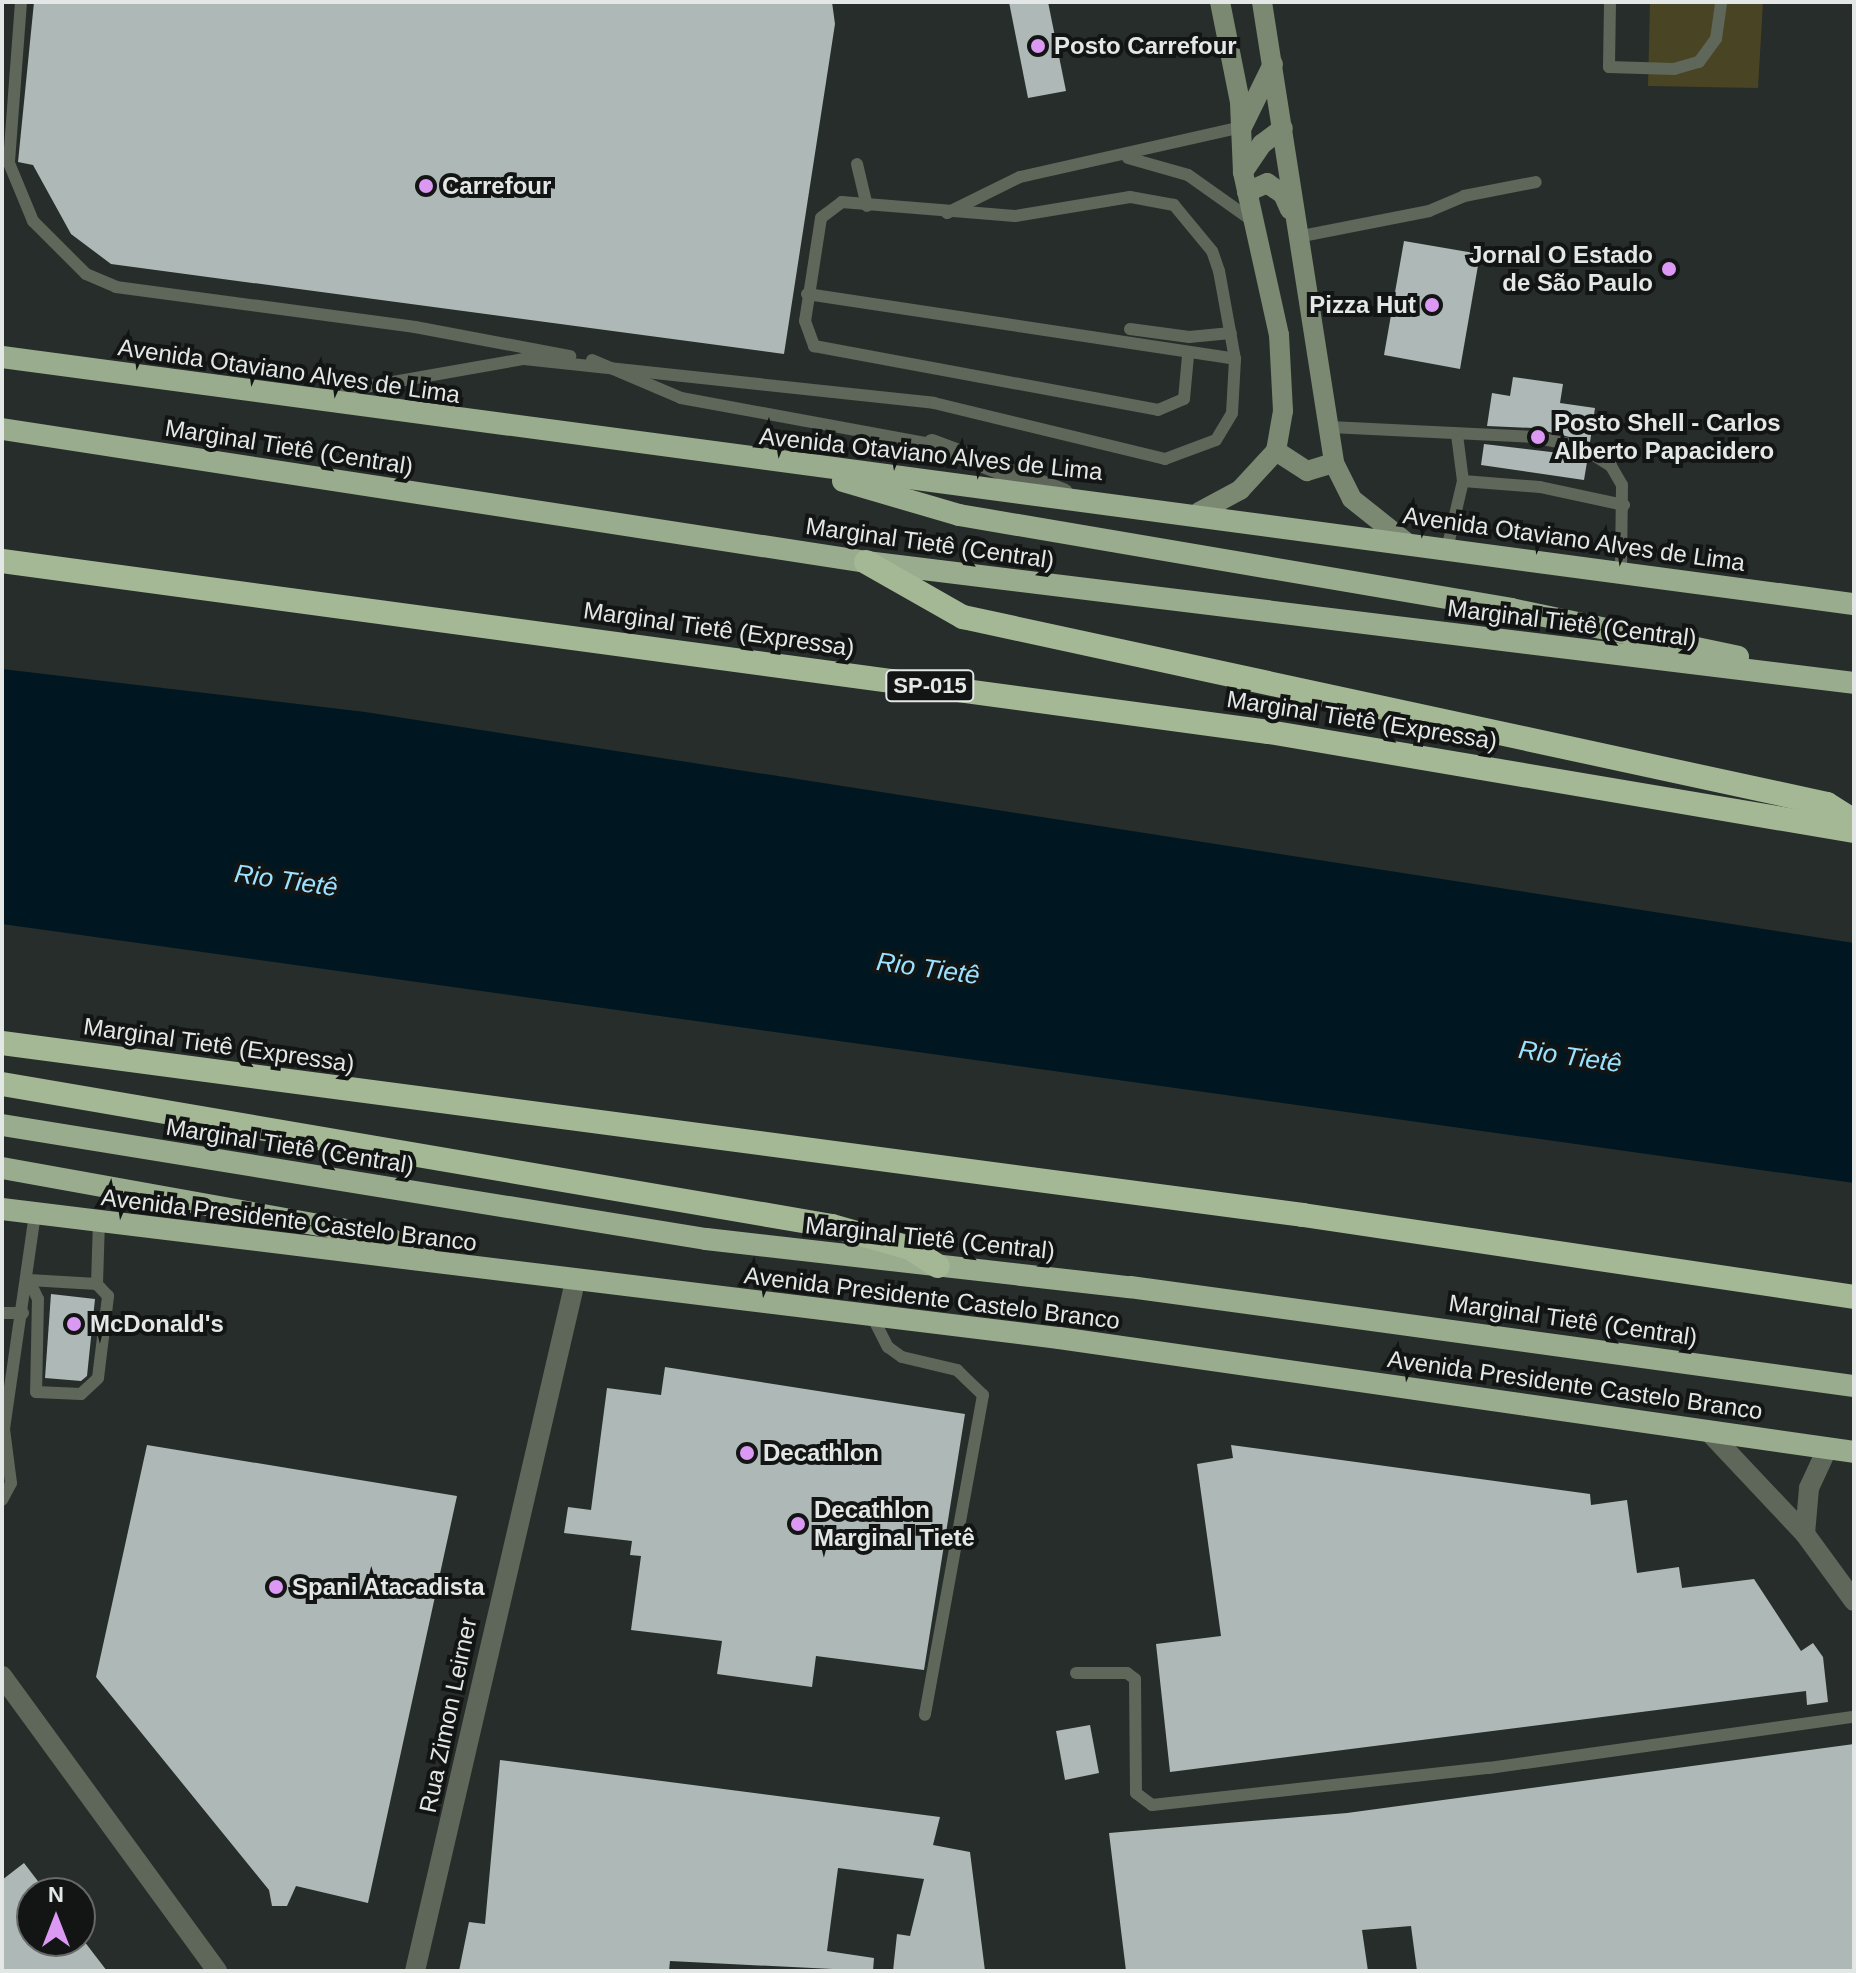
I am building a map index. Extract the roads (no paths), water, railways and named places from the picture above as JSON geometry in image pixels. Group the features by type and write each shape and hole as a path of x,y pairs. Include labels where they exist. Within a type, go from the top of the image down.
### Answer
{"highway":[{"name":"Avenida Otaviano Alves de Lima","path":"2,357 783,464 1067,494 1854,604"},
{"name":"Marginal Tietê (Central)","path":"2,429 866,562 1854,683"},
{"path":"783,464 959,515 1511,609 1829,680"},
{"name":"Marginal Tietê (Expressa)","path":"2,561 1269,732 1854,831"},
{"path":"866,562 963,617 1827,804 1854,821"},
{"name":"Marginal Tietê (Expressa)","path":"2,1043 1303,1215 1854,1297"},
{"path":"2,1084 832,1226 910,1248 938,1266"},
{"name":"Marginal Tietê (Central)","path":"2,1125 706,1239 938,1266 1854,1386"},
{"path":"2,1168 387,1237 442,1267"},
{"name":"Avenida Presidente Castelo Branco","path":"2,1209 442,1267 872,1316 1854,1452"}],"main road":[{"path":"1199,512 1240,490 1276,451 1283,371 1243,172 1242,127 1220,2"},
{"path":"1262,2 1334,463 1352,499 1406,542"},
{"path":"1242,127 1273,64"},
{"path":"1243,172 1262,144 1283,128"},
{"path":"1247,192 1267,183 1283,194 1295,227"},
{"path":"1276,451 1307,471 1334,463"}],"street":[{"path":"932,444 1067,494"},
{"name":"Rua Zimon Leirner","path":"415,1971 575,1282"},
{"path":"1707,1430 1805,1534 1854,1601"},
{"path":"1805,1534 1809,1488 1827,1449"},
{"path":"2,1676 217,1971"}],"lane":[{"path":"21,2 9,163 33,221 86,274 116,287 415,327 592,360 681,398 932,444"},
{"path":"1610,2 1609,67 1674,69 1699,62 1716,39 1721,2"},
{"path":"944,214 1020,177 1125,157 1242,127"},
{"path":"1125,157 1188,175 1254,222"},
{"path":"857,164 867,206"},
{"path":"1295,227 1429,211 1464,196 1536,182"},
{"path":"298,398 524,359 934,403 1165,459 1216,440 1232,413 1235,359 1212,251 1174,205 1130,197 1015,216 944,214 833,204 821,218 807,294 805,321 814,346 1158,410 1184,399 1188,356"},
{"path":"807,294 1062,329 1188,356 1235,359"},
{"path":"1130,329 1189,337 1231,333"},
{"path":"1330,427 1532,437 1579,446 1611,466 1622,485 1621,573"},
{"path":"1447,549 1463,481 1457,435"},
{"path":"1463,481 1540,487 1624,505"},
{"path":"2,1500 11,1483 3,1430 29,1280 35,1213"},
{"path":"97,1284 99,1221"},
{"path":"29,1280 97,1284 108,1296 98,1378 81,1394 44,1396 36,1392 33,1376 38,1299 29,1280"},
{"path":"2,1313 23,1313"},
{"path":"872,1316 888,1347 902,1357 957,1370 983,1395 925,1715"},
{"path":"1076,1673 1127,1673 1135,1679 1136,1793 1152,1805 1489,1768 1854,1717"}],"water":[{"name":"Rio Tietê","path":"2,669 365,712 1854,943 1854,1183 2,924"}],"place":[{"name":"Posto Carrefour","path":"1038,46"},
{"name":"Carrefour","path":"426,186"},
{"name":"Jornal O Estado de São Paulo","path":"1669,269"},
{"name":"Pizza Hut","path":"1432,305"},
{"name":"Posto Shell - Carlos Alberto Papacidero","path":"1538,437"},
{"name":"McDonald's","path":"74,1324"},
{"name":"Decathlon","path":"747,1453"},
{"name":"Decathlon Marginal Tietê","path":"798,1524"},
{"name":"Spani Atacadista","path":"276,1587"}]}
